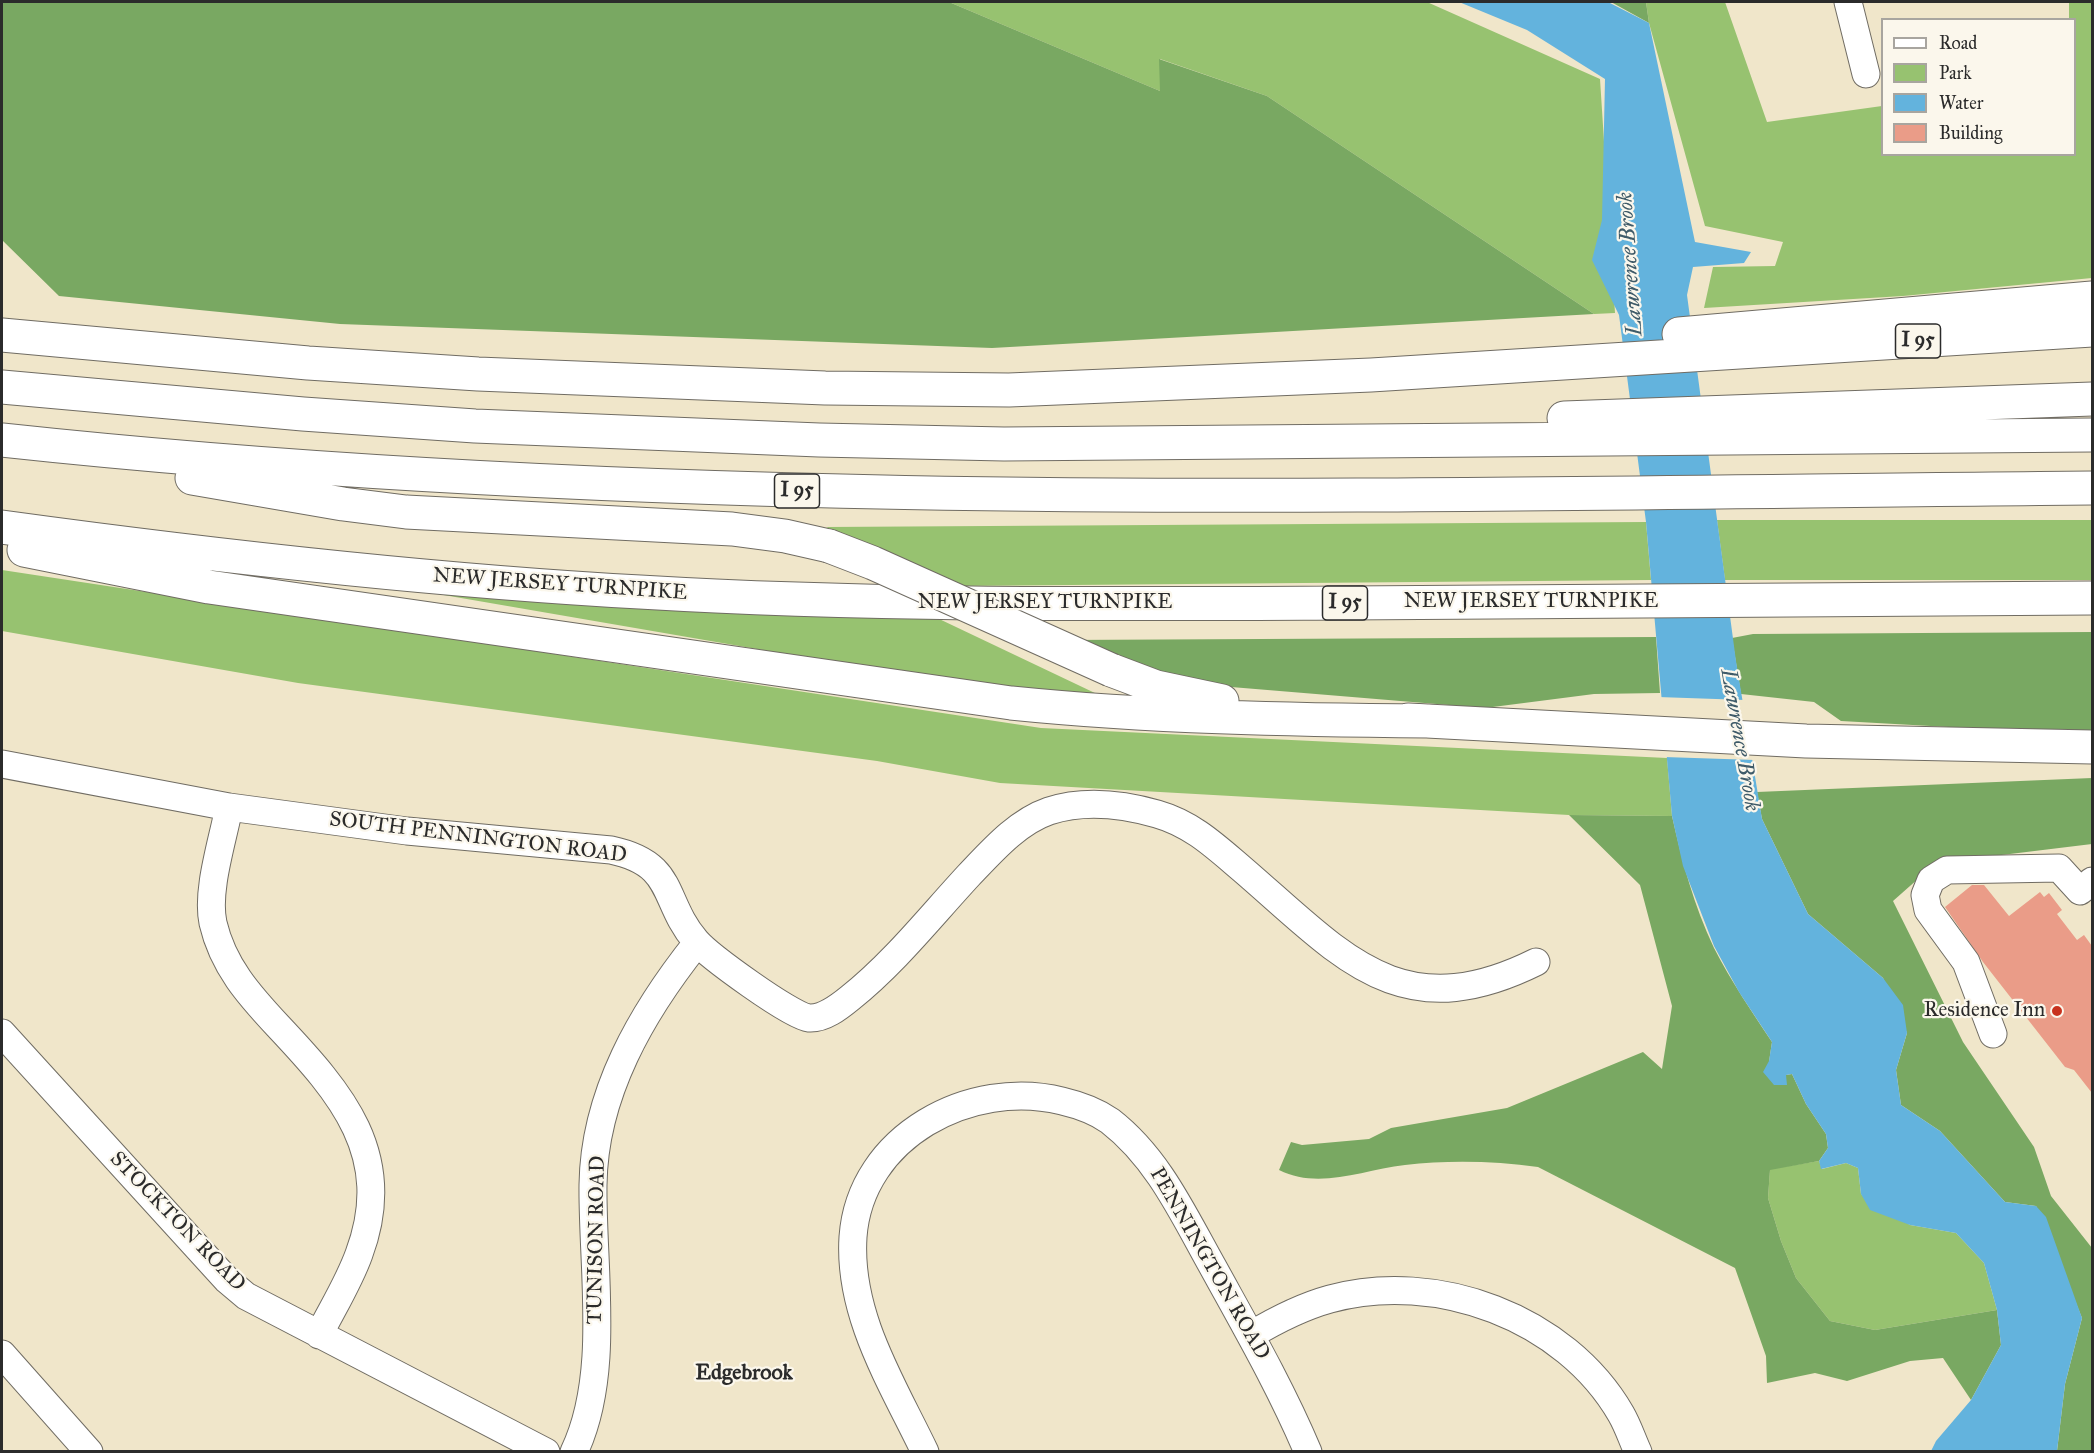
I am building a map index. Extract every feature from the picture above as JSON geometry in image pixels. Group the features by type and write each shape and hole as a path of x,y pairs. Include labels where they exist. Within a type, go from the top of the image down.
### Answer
{"highway":[{"path":"1741,340 2092,298"},
{"name":"I 95","path":"2,335 308,363 478,374 825,388 1009,390 1371,375 1575,353 1741,340 2092,330"},
{"path":"2,387 303,414 652,434 1004,444 1422,442 1585,428 1753,425 2092,435"},
{"path":"1753,425 2092,399"},
{"path":"2,441 264,491 375,508 732,530 785,536 829,546 873,563 1111,670 1156,687 1242,705 1593,732 1806,741 2092,747"},
{"name":"I 95","path":"2,441 300,468 650,487 1002,496 2092,488"},
{"name":"NEW JERSEY TURNPIKE","path":"2,527 306,565 653,593 1010,604 2092,598"},
{"path":"2,545 220,588 1011,703 1090,711 1295,720 1429,721"}],"street":[{"path":"1848,2 1866,74"},
{"name":"SOUTH PENNINGTON ROAD","path":"2,764 229,807 407,831 611,850 634,855 652,867 668,888 681,918 697,943 763,993 798,1014 811,1018 827,1014 863,988 1000,844 1022,825 1046,812 1074,805 1131,808 1160,815 1197,830 1341,955 1375,975 1438,989 1474,987 1503,978 1536,962"},
{"path":"229,807 212,895 213,921 221,950 247,993 326,1077 343,1101 368,1164 371,1196 368,1225 359,1254 319,1335"},
{"path":"1994,1034 1966,962 1928,910 1925,895 1931,880 1947,870 2059,868 2080,891 2092,881"},
{"name":"TUNISON ROAD","path":"574,1452 585,1429 592,1399 596,1357 593,1183 600,1127 616,1076 636,1032 664,985 697,943"},
{"name":"STOCKTON ROAD","path":"2,1033 227,1280 246,1296 546,1452"},
{"name":"PENNINGTON ROAD","path":"925,1452 867,1331 854,1270 853,1235 861,1201 877,1168 894,1146 937,1116 971,1102 1005,1096 1044,1096 1081,1106 1108,1120 1140,1148 1160,1173 1251,1335 1292,1413 1308,1452"},
{"path":"1251,1335 1291,1312 1331,1299 1371,1293 1413,1291 1449,1294 1483,1303 1526,1324 1562,1348 1596,1381 1621,1414 1638,1452"},
{"path":"2,1354 89,1452"}],"green space":[{"path":"2,2 949,2 1160,91 1159,59 1267,96 1594,314 992,348 340,324 59,296 2,240"},
{"path":"949,2 1427,2 1600,79 1615,313 1594,314 1267,96 1160,59 1160,91"},
{"path":"1611,2 1646,2 1649,23"},
{"path":"1646,2 1725,2 1767,122 1881,106 1881,156 2076,156 2076,18 2069,18 2069,2 2092,2 2092,278 1903,296 1704,308 1713,267 1775,266 1783,242 1705,226 1649,23"},
{"path":"1717,520 2092,520 2092,580 1725,580"},
{"path":"1646,522 1651,580 955,586 826,527"},
{"path":"2,570 1041,728 1667,758 1672,816 1569,815 1000,783 877,761 298,683 2,631"},
{"path":"432,593 935,617 1097,694 960,684"},
{"path":"2092,632 2092,735 1841,721 1814,702 1741,694 1732,638 1753,634"},
{"path":"1656,637 1660,693 1594,694 1485,708 1195,684 1064,640"},
{"path":"2092,778 2092,844 1936,863 1893,901 1963,1042 2034,1147 2051,1196 2092,1248 2092,1451 2057,1451 2065,1384 2082,1318 2036,1206 2005,1202 1940,1131 1901,1105 1896,1070 1907,1033 1883,978 1808,914 1762,819 1757,792"},
{"path":"1569,815 1672,816 1684,866 1700,916 1727,972 1772,1042 1769,1062 1786,1075 1792,1074 1806,1104 1826,1134 1828,1148 1819,1161 1770,1170 1768,1198 1781,1241 1796,1278 1830,1321 1875,1330 1997,1310 2001,1345 1971,1400 1943,1358 1910,1361 1847,1381 1815,1373 1767,1383 1766,1356 1735,1268 1538,1167 1488,1162 1438,1162 1389,1167 1325,1179 1294,1176 1279,1170 1291,1142 1302,1145 1369,1139 1391,1128 1507,1108 1643,1052 1662,1069 1672,1006 1640,885"},
{"path":"1819,1161 1822,1169 1846,1163 1858,1168 1861,1194 1910,1225 1956,1233 1984,1263 1997,1310 1875,1330 1830,1321 1796,1278 1781,1241 1768,1198 1770,1169"}],"water":[{"name":"Lawrence Brook","path":"1459,2 1608,2 1649,23 1695,242 1751,252 1744,263 1693,267 1687,295 1736,661 1762,819 1808,914 1883,978 1903,1005 1907,1033 1896,1070 1901,1105 1940,1131 2005,1202 2036,1206 2046,1217 2082,1318 2065,1384 2057,1451 1931,1451 1936,1441 1971,1400 2001,1345 1997,1310 1984,1263 1956,1233 1910,1225 1870,1210 1861,1194 1858,1168 1846,1163 1821,1169 1819,1161 1828,1148 1826,1134 1806,1104 1792,1074 1786,1075 1787,1085 1774,1085 1763,1072 1769,1061 1772,1042 1739,992 1714,946 1683,866 1672,816 1646,522 1619,315 1592,260 1602,220 1605,79 1527,30"}],"pier":[{"path":"1658,697 1745,700 1755,760 1664,757"}],"building":[{"name":"Residence Inn","path":"1972,885 1984,885 2009,916 2040,892 2044,897 2049,893 2062,910 2057,914 2077,940 2084,935 2092,946 2092,1093 2074,1070 2065,1067 1983,962 1945,907"}],"place":[{"name":"Residence Inn","path":"2057,1011"}],"district":[{"name":"Edgebrook","path":"744,1374"}]}
